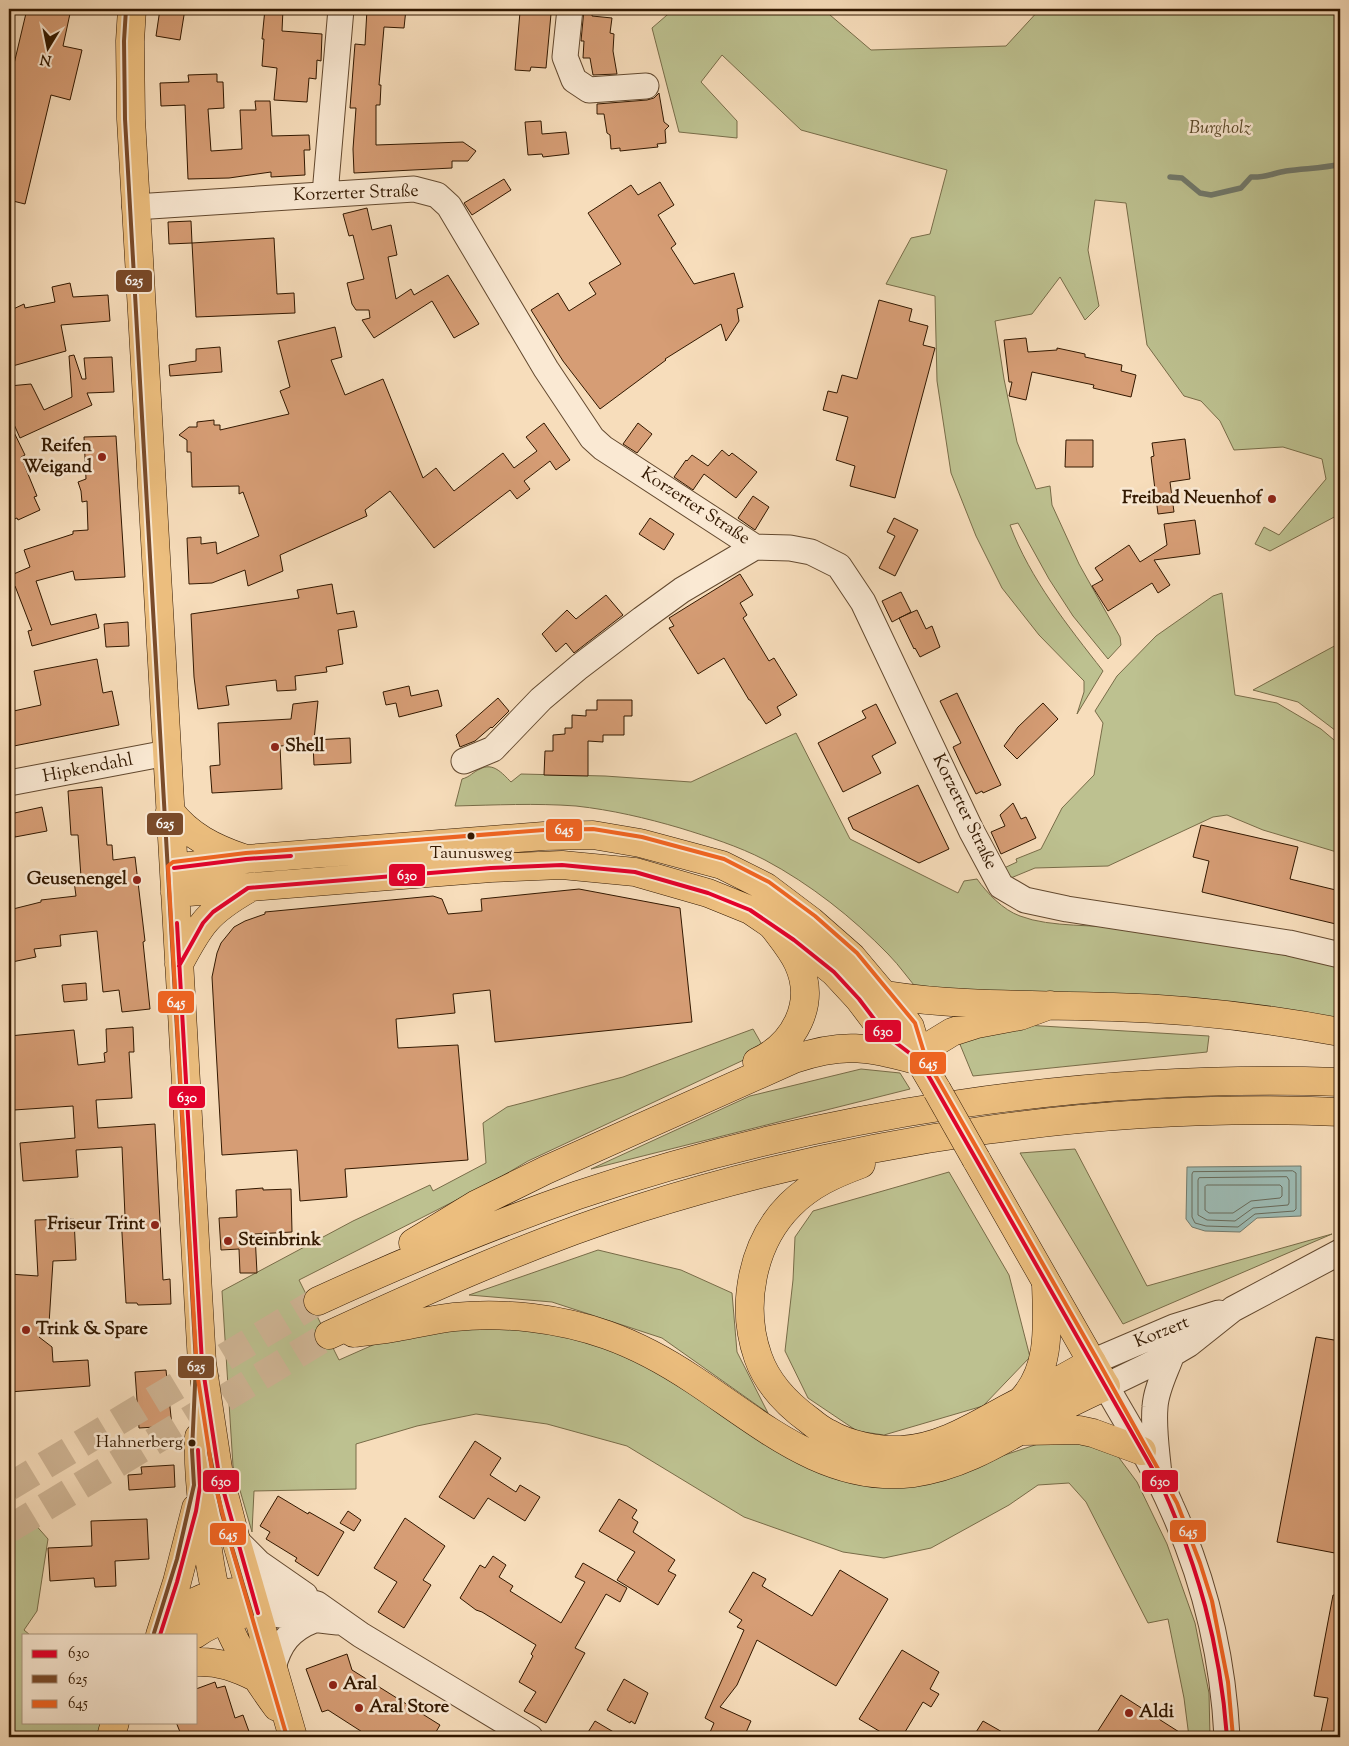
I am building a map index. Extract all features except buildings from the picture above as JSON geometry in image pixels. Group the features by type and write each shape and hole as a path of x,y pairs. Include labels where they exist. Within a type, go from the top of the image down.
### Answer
{"main road":[{"path":"132,9 130,110 202,1363 219,1475 236,1540 258,1600 265,1673"},
{"path":"170,811 178,822 196,837 217,848 246,859"},
{"path":"174,880 246,859 436,843 593,835 649,846 722,865 766,887 811,921 852,957 886,994 910,1026 920,1061 937,1090 976,1159 1046,1283 1106,1386 1069,1403 986,1450 945,1466 906,1474 868,1473 838,1466 816,1458 762,1427 674,1367 628,1344 581,1328 520,1317 486,1316 455,1317 396,1328 329,1335 517,1252 698,1190 779,1168 934,1139 1042,1124 1155,1114 1252,1111 1340,1112"},
{"path":"340,852 332,861 331,866 332,872 343,881"},
{"path":"174,880 248,888 491,868 562,865 635,872 708,892 750,910 794,940 834,972 859,999 887,1036 920,1061"},
{"path":"179,966 203,923 213,912 248,888"},
{"path":"724,1089 751,1065 767,1058 783,1045 800,1019 804,996 801,973 792,953 772,925"},
{"path":"886,994 936,1002 1123,1007 1197,1012 1268,1020 1340,1032"},
{"path":"920,1061 934,1043 952,1032 977,1024 1020,1016 1050,1005"},
{"path":"920,1061 871,1049 838,1048 823,1050 794,1059 546,1170 477,1204 318,1300 443,1245 579,1195 691,1160 784,1137 924,1110 1055,1092 1209,1082 1340,1082"},
{"path":"934,1139 833,1174 809,1189 790,1205 776,1222 763,1244 757,1259 751,1290 750,1316 758,1358 777,1391 795,1411 828,1434 848,1442 876,1448 901,1450 927,1446 955,1437 1092,1362"},
{"path":"1020,1402 1035,1384 1046,1347 1046,1283"},
{"path":"202,1363 198,1450 200,1486 218,1613 265,1673 290,1729"},
{"path":"1017,1432 1079,1430 1093,1433 1142,1451"},
{"path":"161,1634 183,1561 200,1486"},
{"path":"162,1634 185,1607 218,1613 243,1614 258,1600"},
{"path":"195,1634 218,1613"},
{"path":"198,1662 213,1662 265,1673"},
{"path":"111,1737 114,1724"},
{"path":"130,1737 133,1724"}],"street":[{"path":"325,194 342,9"},
{"path":"570,9 565,57 574,80 589,90 646,86"},
{"name":"Korzerter Straße","path":"136,207 414,189 437,195 450,206 546,369 592,438 603,448 755,547 790,548 812,552 839,566 863,602 967,822 1000,886 1025,900 1066,909 1289,943 1340,955"},
{"path":"464,761 493,749 541,699 579,667 682,590 755,547"},
{"name":"Hipkendahl","path":"9,784 167,754"},
{"name":"Korzert","path":"1106,1386 1172,1354 1233,1309 1340,1252"},
{"name":"Korzert","path":"1092,1362 1174,1326 1233,1309"},
{"path":"1160,1482 1154,1424 1155,1406 1157,1395 1172,1354"},
{"path":"1106,1386 1160,1482 1183,1533 1206,1602 1222,1683 1227,1737"},
{"path":"236,1540 259,1563 316,1612 342,1622 530,1737"},
{"path":"258,1600 284,1615 316,1612"},
{"path":"265,1673 288,1636 316,1612"}],"green space":[{"name":"Burgholz","path":"674,9 823,9 871,50 1006,46 1040,9 1340,9 1340,514 1270,551 1255,544 1264,527 1279,535 1326,479 1322,459 1283,447 1234,450 1220,421 1201,401 1184,396 1147,345 1126,203 1095,200 1088,250 1099,306 1085,320 1060,277 1032,314 995,321 1004,379 1017,442 1036,489 1050,486 1052,505 1079,564 1120,637 1121,645 1108,659 1073,616 1049,579 1018,523 1010,525 1018,545 1039,583 1063,619 1103,671 1077,714 1084,692 1084,681 1039,635 1002,588 976,536 951,473 937,381 935,296 886,284 911,238 930,234 947,170 801,130 722,55 701,82 737,121 737,138 679,132 652,28"},
{"path":"1222,593 1235,695 1277,703 1321,729 1340,745 1340,853 1263,830 1227,815 1213,817 1108,866 1035,868 1006,880 1002,869 1017,862 1016,859 1041,849 1062,808 1094,775 1103,723 1095,711 1117,676 1156,636 1213,596"},
{"path":"1340,643 1340,734 1298,702 1253,690"},
{"path":"796,733 850,839 958,893 964,881 977,879 1002,905 1020,916 1032,920 1059,924 1116,927 1235,946 1340,966 1340,1022 920,992 888,954 830,902 782,869 734,846 654,821 616,812 576,806 516,804 455,806 462,779 485,767 497,770 511,782 521,774 605,776 691,782"},
{"path":"1025,1025 1209,1036 1207,1052 973,1076 959,1042"},
{"path":"753,1029 765,1050 528,1161 494,1181 299,1280 339,1360 391,1337 428,1329 528,1325 616,1348 745,1426 944,1475 1044,1442 1076,1436 1111,1447 1137,1482 1167,1544 1195,1623 1209,1693 1210,1737 1189,1737 1184,1698 1168,1619 1148,1623 1086,1502 1069,1483 1038,1485 1009,1505 931,1548 884,1558 843,1552 744,1517 627,1446 547,1424 476,1414 417,1426 356,1444 356,1489 254,1491 252,1532 233,1466 222,1291 353,1221 430,1185 433,1191 486,1163 483,1123 507,1107 623,1077"},
{"path":"861,1069 900,1073 910,1089 591,1169 750,1096"},
{"path":"1075,1149 1147,1286 1332,1234 1123,1324 1020,1153"},
{"path":"949,1172 1009,1275 1030,1357 983,1406 884,1435 857,1431 808,1398 785,1351 793,1280 795,1237 813,1211"},
{"path":"598,1250 681,1270 732,1293 737,1352 768,1413 662,1338 552,1302 469,1295"},
{"path":"26,1514 48,1539 37,1611 24,1630 29,1634 22,1634 22,1724 105,1724 102,1737 9,1737 9,1530"}],"water":[{"path":"1301,1166 1301,1216 1257,1218 1240,1232 1205,1231 1192,1227 1186,1219 1187,1167"}],"waterway":[{"path":"1170,177 1182,178 1200,193 1211,195 1241,188 1251,177 1340,164"}],"tunnel":[{"path":"9,1487 318,1301"},
{"path":"9,1529 329,1335"}],"transit line":[{"name":"625","path":"126,9 124,41 125,119 196,1363 192,1451 194,1485 177,1559 154,1633"},
{"name":"645","path":"287,1737 213,1477 197,1372 168,866 173,862 246,853 544,830 593,829 642,837 724,859 769,882 815,916 857,953 915,1023 926,1059 1177,1503 1212,1601 1228,1682 1233,1737"},
{"name":"630","path":"174,868 246,859 291,856"},
{"name":"630","path":"179,966 203,923 213,912 248,888 491,868 562,865 635,872 708,893 750,910 794,940 834,972 859,999 887,1036 920,1061 1160,1482 1186,1544 1205,1606 1219,1670 1227,1737"},
{"name":"630","path":"177,923 202,1363 219,1475 258,1613"},
{"name":"630","path":"160,1634 177,1582 196,1511 200,1486 198,1450"},
{"name":"625","path":"209,1452 222,1514 252,1615"}],"place":[{"name":"Reifen Weigand","path":"102,457"},
{"name":"Freibad Neuenhof","path":"1272,499"},
{"name":"Shell","path":"275,747"},
{"name":"Taunusweg","path":"471,836"},
{"name":"Geusenengel","path":"137,880"},
{"name":"Friseur Trint","path":"155,1225"},
{"name":"Steinbrink","path":"228,1241"},
{"name":"Trink & Spare","path":"26,1330"},
{"name":"Hahnerberg","path":"192,1443"},
{"name":"Aral","path":"333,1685"},
{"name":"Aral Store","path":"359,1708"},
{"name":"Aldi","path":"1129,1713"}]}
